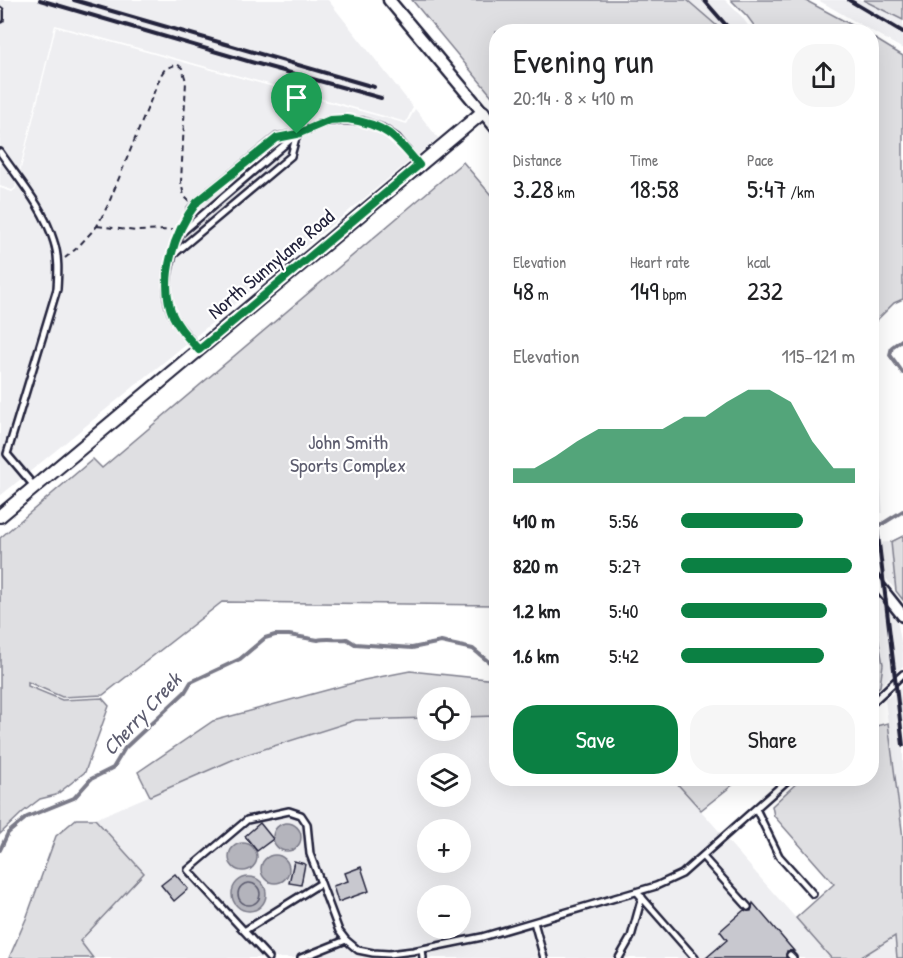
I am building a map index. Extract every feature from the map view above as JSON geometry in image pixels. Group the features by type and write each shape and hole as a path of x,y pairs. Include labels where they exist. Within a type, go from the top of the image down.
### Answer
{"street":[{"path":"389,0 489,119"},
{"name":"North Sunnylane Road","path":"0,516 483,112"},
{"path":"879,586 903,616"}],"lane":[{"path":"0,11 0,19"},
{"path":"199,350 174,319 167,284 172,256 193,207 277,138 297,134 330,120 362,121 382,128 397,138 419,165"},
{"path":"181,231 297,134"},
{"path":"172,256 291,156 297,134"},
{"path":"0,153 40,209 54,242 58,264 57,289 7,454"},
{"path":"0,455 7,454"},
{"path":"7,454 35,487"},
{"path":"879,696 903,674"},
{"path":"269,958 188,870 247,820 289,811 301,815 307,824 310,854 339,931 358,950 388,954 482,937 640,895 682,874 781,786"},
{"path":"756,809 779,856 813,894"},
{"path":"703,857 748,907"},
{"path":"244,931 321,883"},
{"path":"619,958 631,937 640,895"},
{"path":"640,895 695,958"},
{"path":"534,922 544,958"},
{"path":"301,958 346,940"},
{"path":"422,949 423,958"}],"path":[{"path":"58,264 97,226 108,205 161,75 165,69 177,64 182,68 186,81 181,182 184,196 193,207"},
{"path":"97,226 155,232 181,231"}],"shaded area":[{"path":"0,0 328,0 413,107 406,122 55,25 15,188 12,190 0,186"},
{"path":"687,0 725,0 747,24 715,24"},
{"path":"818,0 863,0 903,20 903,49 879,35 879,24 860,24"},
{"path":"56,27 407,124 415,109 438,138 0,496 0,188 12,192 16,189"},
{"path":"879,462 880,473 883,513 879,513"},
{"path":"891,542 896,591 879,569 879,543"},
{"path":"879,594 896,615 903,651 903,666 880,686 883,664 879,643"},
{"path":"903,685 903,838 885,700"},
{"path":"489,716 489,786 679,786 831,958 93,958 80,941 144,873 95,819 239,757 356,720 417,718 417,741 471,741 471,717"},
{"path":"895,936 897,958 860,958"}],"green space":[{"path":"412,0 687,0 715,24 489,24 489,93"},
{"path":"731,0 805,0 850,24 753,24"},
{"path":"863,0 903,0 903,20"},
{"path":"879,41 903,56 903,299 894,303 879,318"},
{"name":"John Smith Sports Complex","path":"463,162 489,193 489,605 222,602 103,695 62,697 28,682 28,686 62,700 102,698 109,706 85,772 56,795 40,799 0,834 0,538 93,459 102,468"},
{"path":"903,536 903,600 896,591 891,542"},
{"path":"879,643 883,664 879,687"},
{"path":"410,671 489,679 489,716 471,717 471,687 417,687 417,718 356,720 239,757 150,796 138,772 213,721 364,680"},
{"path":"888,723 903,838 903,958 897,958 895,936 860,958 831,958 796,918 834,884 774,816 772,806 793,786 879,786 879,725"},
{"path":"679,786 731,786 701,810"},
{"path":"76,819 95,819 144,873 80,941 93,958 9,958 26,919 56,836"}],"water":[{"path":"287,823 297,827 301,837 297,847 287,851 277,847 273,837 277,827"},
{"path":"243,843 253,847 257,857 253,867 243,871 233,867 229,857 233,847"},
{"path":"275,855 285,859 289,869 285,879 275,883 265,879 261,869 265,859"},
{"path":"249,877 261,882 266,894 261,906 249,911 237,906 232,894 237,882"}],"building":[{"path":"260,823 273,839 257,851 245,836"},
{"path":"294,861 305,864 301,885 289,883"},
{"path":"361,867 369,891 338,902 333,886 348,881 345,873"},
{"path":"175,874 188,889 174,901 161,885"},
{"path":"753,903 794,951 787,951 786,958 706,958 727,940 720,931 744,910 751,911"}],"waterway":[{"name":"Cherry Creek","path":"903,339 892,347 890,355 903,373"},
{"name":"Cherry Creek","path":"879,526 903,511"},
{"name":"Cherry Creek","path":"0,850 8,833 27,817 74,798 91,779 113,768 125,748 185,692 191,682 240,659 265,638 289,635 318,640 347,639 355,644 412,648 441,642 473,649 489,662"}],"railway":[{"path":"40,0 381,98"},
{"path":"74,0 374,87"},
{"path":"704,0 725,24"},
{"path":"849,0 903,32"},
{"path":"879,544 903,745"}],"route":[{"path":"330,120 362,121 382,128 397,138 419,165 199,350 174,319 167,291 167,277 172,256 191,209 277,138 297,134 330,120"}]}
